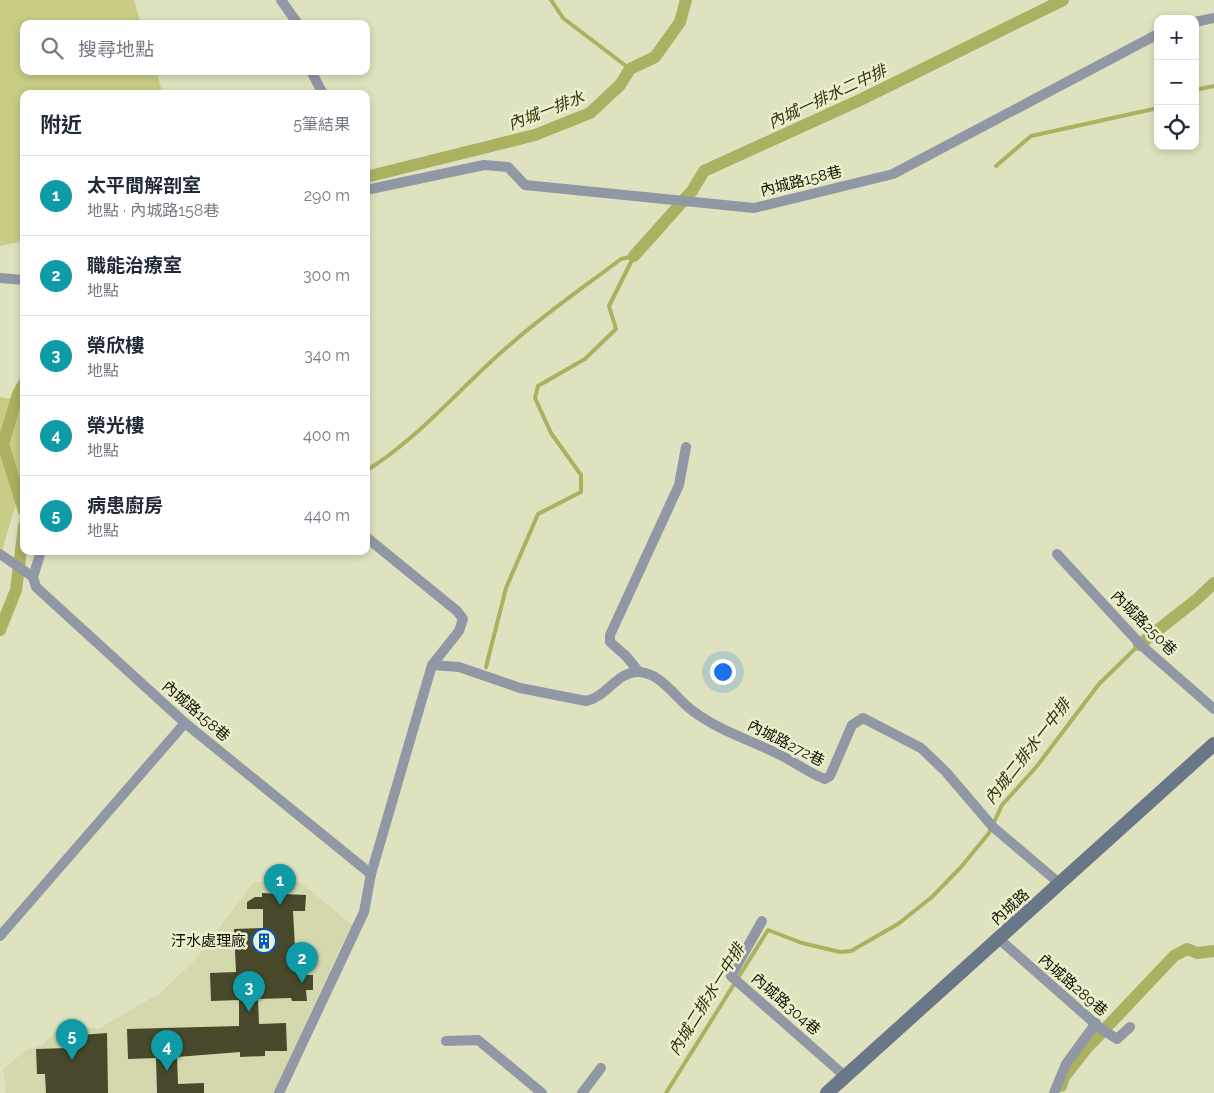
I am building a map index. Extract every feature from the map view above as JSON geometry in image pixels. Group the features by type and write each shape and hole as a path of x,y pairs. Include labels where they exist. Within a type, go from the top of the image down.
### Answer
{"street":[{"path":"281,0 295,20"},
{"path":"1199,21 1214,18"},
{"name":"內城路158巷","path":"370,189 484,165 508,167 525,185 754,208 893,174 1154,36"},
{"path":"313,75 320,90"},
{"path":"0,278 20,280"},
{"path":"432,665 459,667 520,688 586,701 597,698 617,680 639,672 626,656 610,642 610,635 679,485 686,447"},
{"path":"279,1093 364,912 371,874 432,665 460,631 463,620 457,611 370,540"},
{"path":"0,554 29,575 40,555"},
{"name":"內城路250巷","path":"1057,554 1142,646 1214,710"},
{"name":"內城路158巷","path":"29,575 36,587 185,723 371,874"},
{"name":"內城路272巷","path":"639,672 653,676 702,719 780,754 825,779 830,776 852,725 863,718 921,748 946,772 993,827 1059,883"},
{"path":"0,936 185,723"},
{"name":"內城路","path":"827,1093 1214,744"},
{"name":"內城路304巷","path":"762,921 731,976 846,1077"},
{"name":"內城路289巷","path":"999,938 1098,1026 1117,1039 1130,1027"},
{"path":"1054,1093 1066,1064 1098,1026"},
{"path":"446,1041 478,1040 542,1093"},
{"path":"582,1093 600,1068"}],"shaded area":[{"path":"0,0 134,0 140,20 20,20 20,75 157,75 162,90 20,90 20,242 0,246"},
{"path":"0,397 20,400 20,490 0,558"},
{"path":"254,882 300,882 353,926 339,950 274,1093 6,1093 3,1069 26,1050 41,1046 67,1020 79,1028 100,1028 160,993 192,963"}],"building":[{"path":"262,893 306,895 305,911 293,911 296,967 306,967 306,975 313,975 313,990 306,990 307,1001 292,1001 291,998 258,999 259,1024 286,1023 287,1051 265,1051 265,1056 240,1057 240,1052 177,1057 178,1084 204,1083 204,1093 157,1093 156,1058 128,1059 127,1029 239,1026 239,1000 211,1001 210,973 236,972 234,929 263,928 263,909 247,909 247,902 255,897 262,897"},
{"path":"107,1033 108,1093 46,1093 45,1074 37,1074 36,1049 68,1048 67,1036"}],"waterway":[{"path":"551,0 563,18 630,69"},
{"name":"內城一排水","path":"370,176 535,135 590,113 620,85 630,69 655,57 680,22 686,0"},
{"name":"內城一排水二中排","path":"634,256 692,191 704,171 860,100 1063,0"},
{"path":"1199,89 1214,86"},
{"path":"996,166 1031,136 1154,109"},
{"path":"370,468 424,426 494,359 538,321 621,259 634,256"},
{"path":"486,667 506,588 538,514 581,492 581,475 551,433 535,398 538,386 585,359 616,329 609,306 634,256"},
{"name":"內城一排水","path":"20,390 3,444 20,498"},
{"name":"內城一排水","path":"0,630 16,590 20,555"},
{"name":"內城二排水一中排","path":"1139,645 1196,600 1214,583"},
{"name":"內城二排水一中排","path":"666,1093 768,930 802,943 840,952 851,951 898,924 932,897 961,867 989,833 1002,805 1037,766 1099,684 1139,645"},
{"path":"1061,1086 1064,1077 1086,1049 1174,956 1187,949 1197,953 1214,951"}],"place":[{"name":"太平間解剖室","path":"280,905"},
{"name":"汙水處理廠","path":"264,941"},
{"name":"職能治療室","path":"302,983"},
{"name":"榮欣樓","path":"249,1012"},
{"name":"病患廚房","path":"72,1060"},
{"name":"榮光樓","path":"167,1071"}]}
